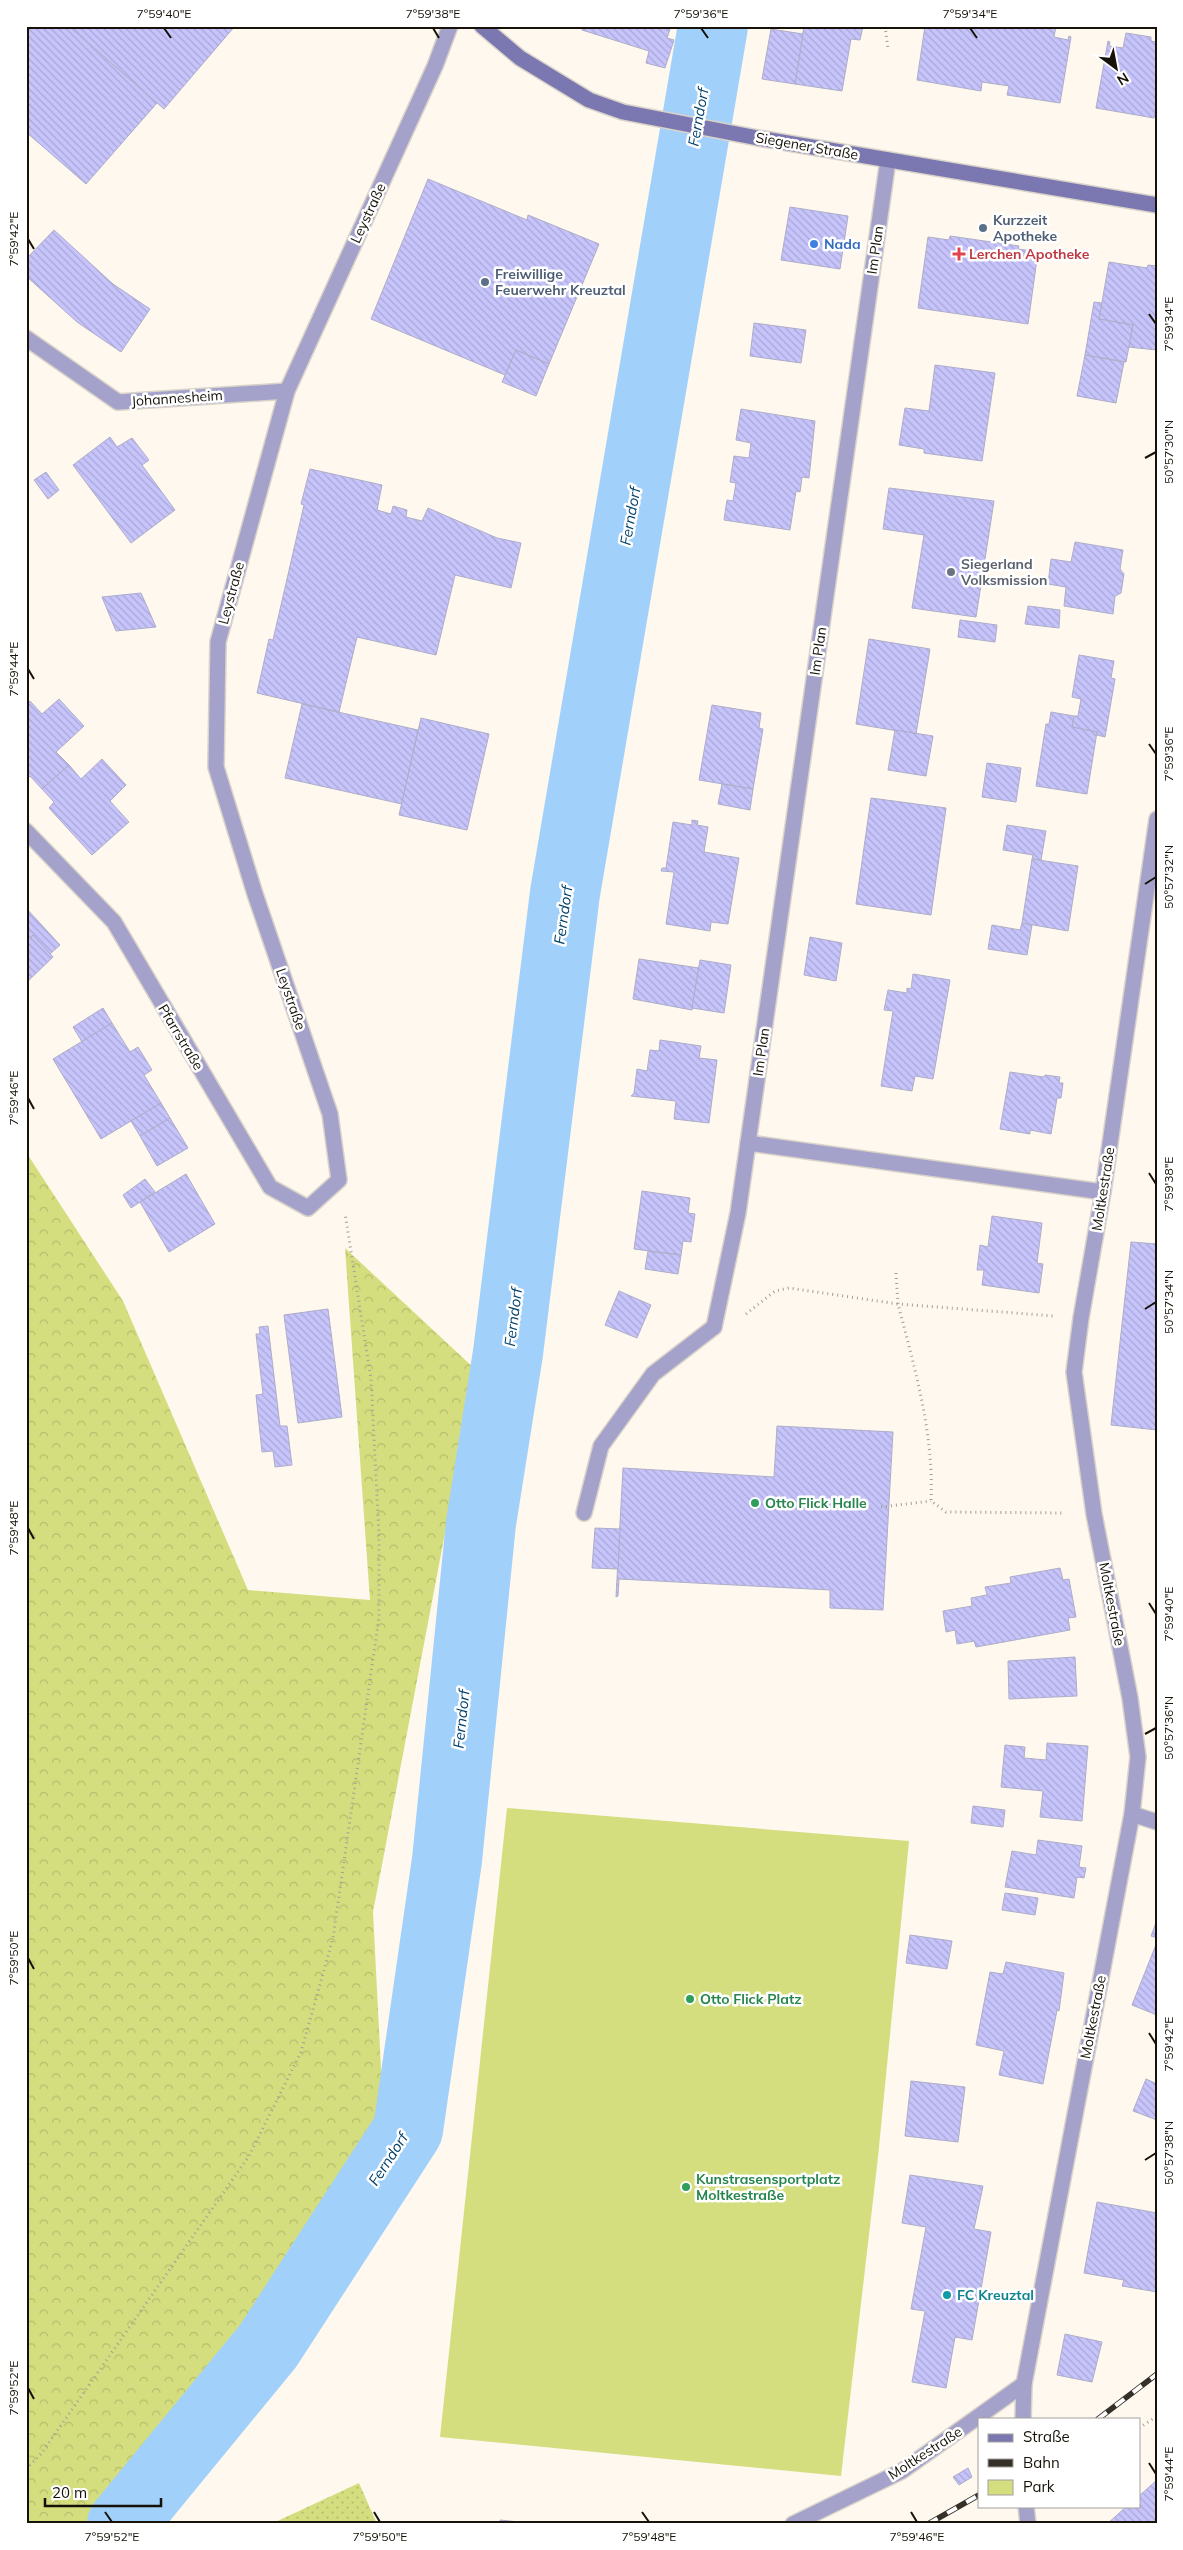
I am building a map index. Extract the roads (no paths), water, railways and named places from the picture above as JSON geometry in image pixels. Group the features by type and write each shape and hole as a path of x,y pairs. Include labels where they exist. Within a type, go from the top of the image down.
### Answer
{"main road":[{"name":"Siegener Straße","path":"482,26 520,58 589,100 622,112 758,138 1157,205"}],"street":[{"name":"Leystraße","path":"339,1180 330,1114 255,894 216,767 218,642 287,391 435,66 450,26"},
{"name":"Im Plan","path":"584,1513 601,1446 652,1374 714,1327 738,1212 888,160"},
{"name":"Johannesheim","path":"26,338 118,402 287,391"},
{"name":"Moltkestraße","path":"1023,2418 1024,2384 1132,1814 1138,1757 1130,1698 1094,1514 1074,1372 1081,1318 1103,1192 1157,819"},
{"name":"Pfarrstraße","path":"26,831 114,922 270,1187 308,1208 339,1180"},
{"path":"748,1143 1103,1192"},
{"path":"1132,1814 1157,1822"},
{"name":"Moltkestraße","path":"793,2524 902,2471 1024,2384"},
{"path":"1026,2508 1028,2524"}],"waterway":[{"name":"Ferndorf","path":"122,2524 268,2346 408,2130 447,1860 481,1523 508,1353 565,893 713,26"}],"railway":[{"path":"1099,2418 1157,2374"},
{"path":"928,2524 978,2496"}],"place":[{"name":"Kurzzeit Apotheke","path":"983,228"},
{"name":"Nada","path":"814,244"},
{"name":"Lerchen Apotheke","path":"959,254"},
{"name":"Freiwillige Feuerwehr Kreuztal","path":"485,282"},
{"name":"Siegerland Volksmission","path":"951,572"},
{"name":"Otto Flick Halle","path":"755,1503"},
{"name":"Otto Flick Platz","path":"690,1999"},
{"name":"Kunstrasensportplatz Moltkestraße","path":"686,2187"},
{"name":"FC Kreuztal","path":"947,2295"}]}
